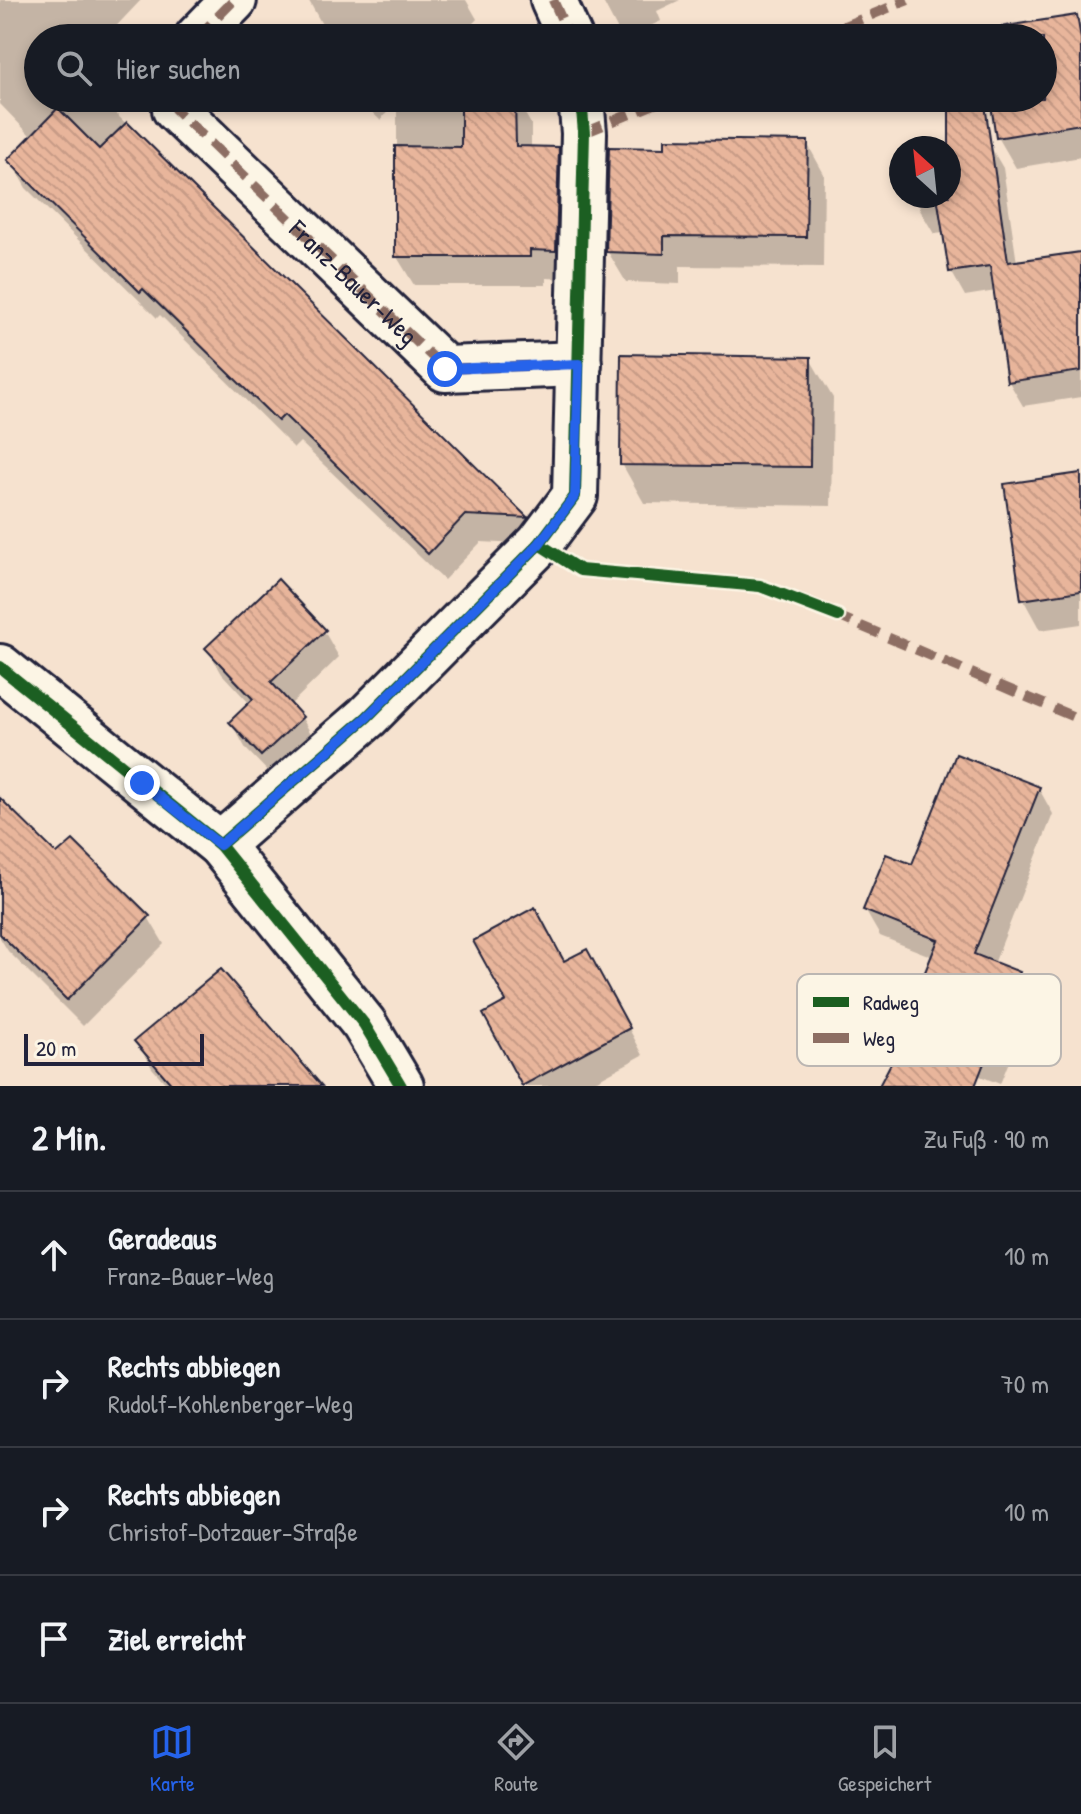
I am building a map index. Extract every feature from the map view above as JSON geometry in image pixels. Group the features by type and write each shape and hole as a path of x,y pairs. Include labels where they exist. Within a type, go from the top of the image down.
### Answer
{"street":[{"path":"211,24 234,0"},
{"path":"553,0 564,24"},
{"name":"Franz-Bauer-Weg","path":"178,112 445,369 579,364"},
{"path":"220,845 367,717 539,544 575,496 582,112"},
{"path":"0,667 220,845 364,1024 401,1086"}],"building":[{"path":"1077,15 1081,39 1081,124 996,138 992,112 1057,112 1057,24 1019,24"},
{"path":"54,112 62,112 99,149 127,122 528,518 465,515 428,554 284,415 278,421 143,289 140,292 7,160"},
{"path":"461,112 515,112 516,146 559,147 556,251 530,250 530,257 395,257 395,146 461,147"},
{"path":"949,112 986,112 1008,262 1081,252 1081,371 1007,382 990,266 949,272 939,208 961,208 961,136 949,136"},
{"path":"665,139 808,141 806,237 664,236 664,254 606,252 609,147 665,148"},
{"path":"621,354 811,357 810,467 620,465"},
{"path":"1081,473 1081,591 1021,600 1004,484"},
{"path":"278,579 326,630 271,682 303,717 261,756 229,722 253,699 205,648"},
{"path":"956,754 1040,787 974,954 1019,974 924,974 938,940 863,910 886,854 912,864"},
{"path":"0,798 57,854 73,840 150,916 67,1000 0,934"},
{"path":"535,907 564,961 587,949 630,1028 522,1086 483,1014 506,1001 473,941"},
{"path":"221,969 322,1086 173,1086 134,1041"},
{"path":"890,1066 983,1066 975,1086 879,1086"}],"marked path":[{"path":"211,24 234,0"},
{"path":"553,0 564,24"},
{"path":"849,24 908,0"},
{"path":"178,112 445,369 579,364"},
{"path":"584,133 635,112"},
{"path":"833,614 1081,720"}],"cycle path":[{"path":"220,845 367,717 539,544 575,496 582,112"},
{"path":"539,544 580,570 760,586 838,616"},
{"path":"0,667 220,845 364,1024 401,1086"}],"route":[{"path":"142,783 220,845 367,717 539,544 575,496 579,364 445,369"}]}
